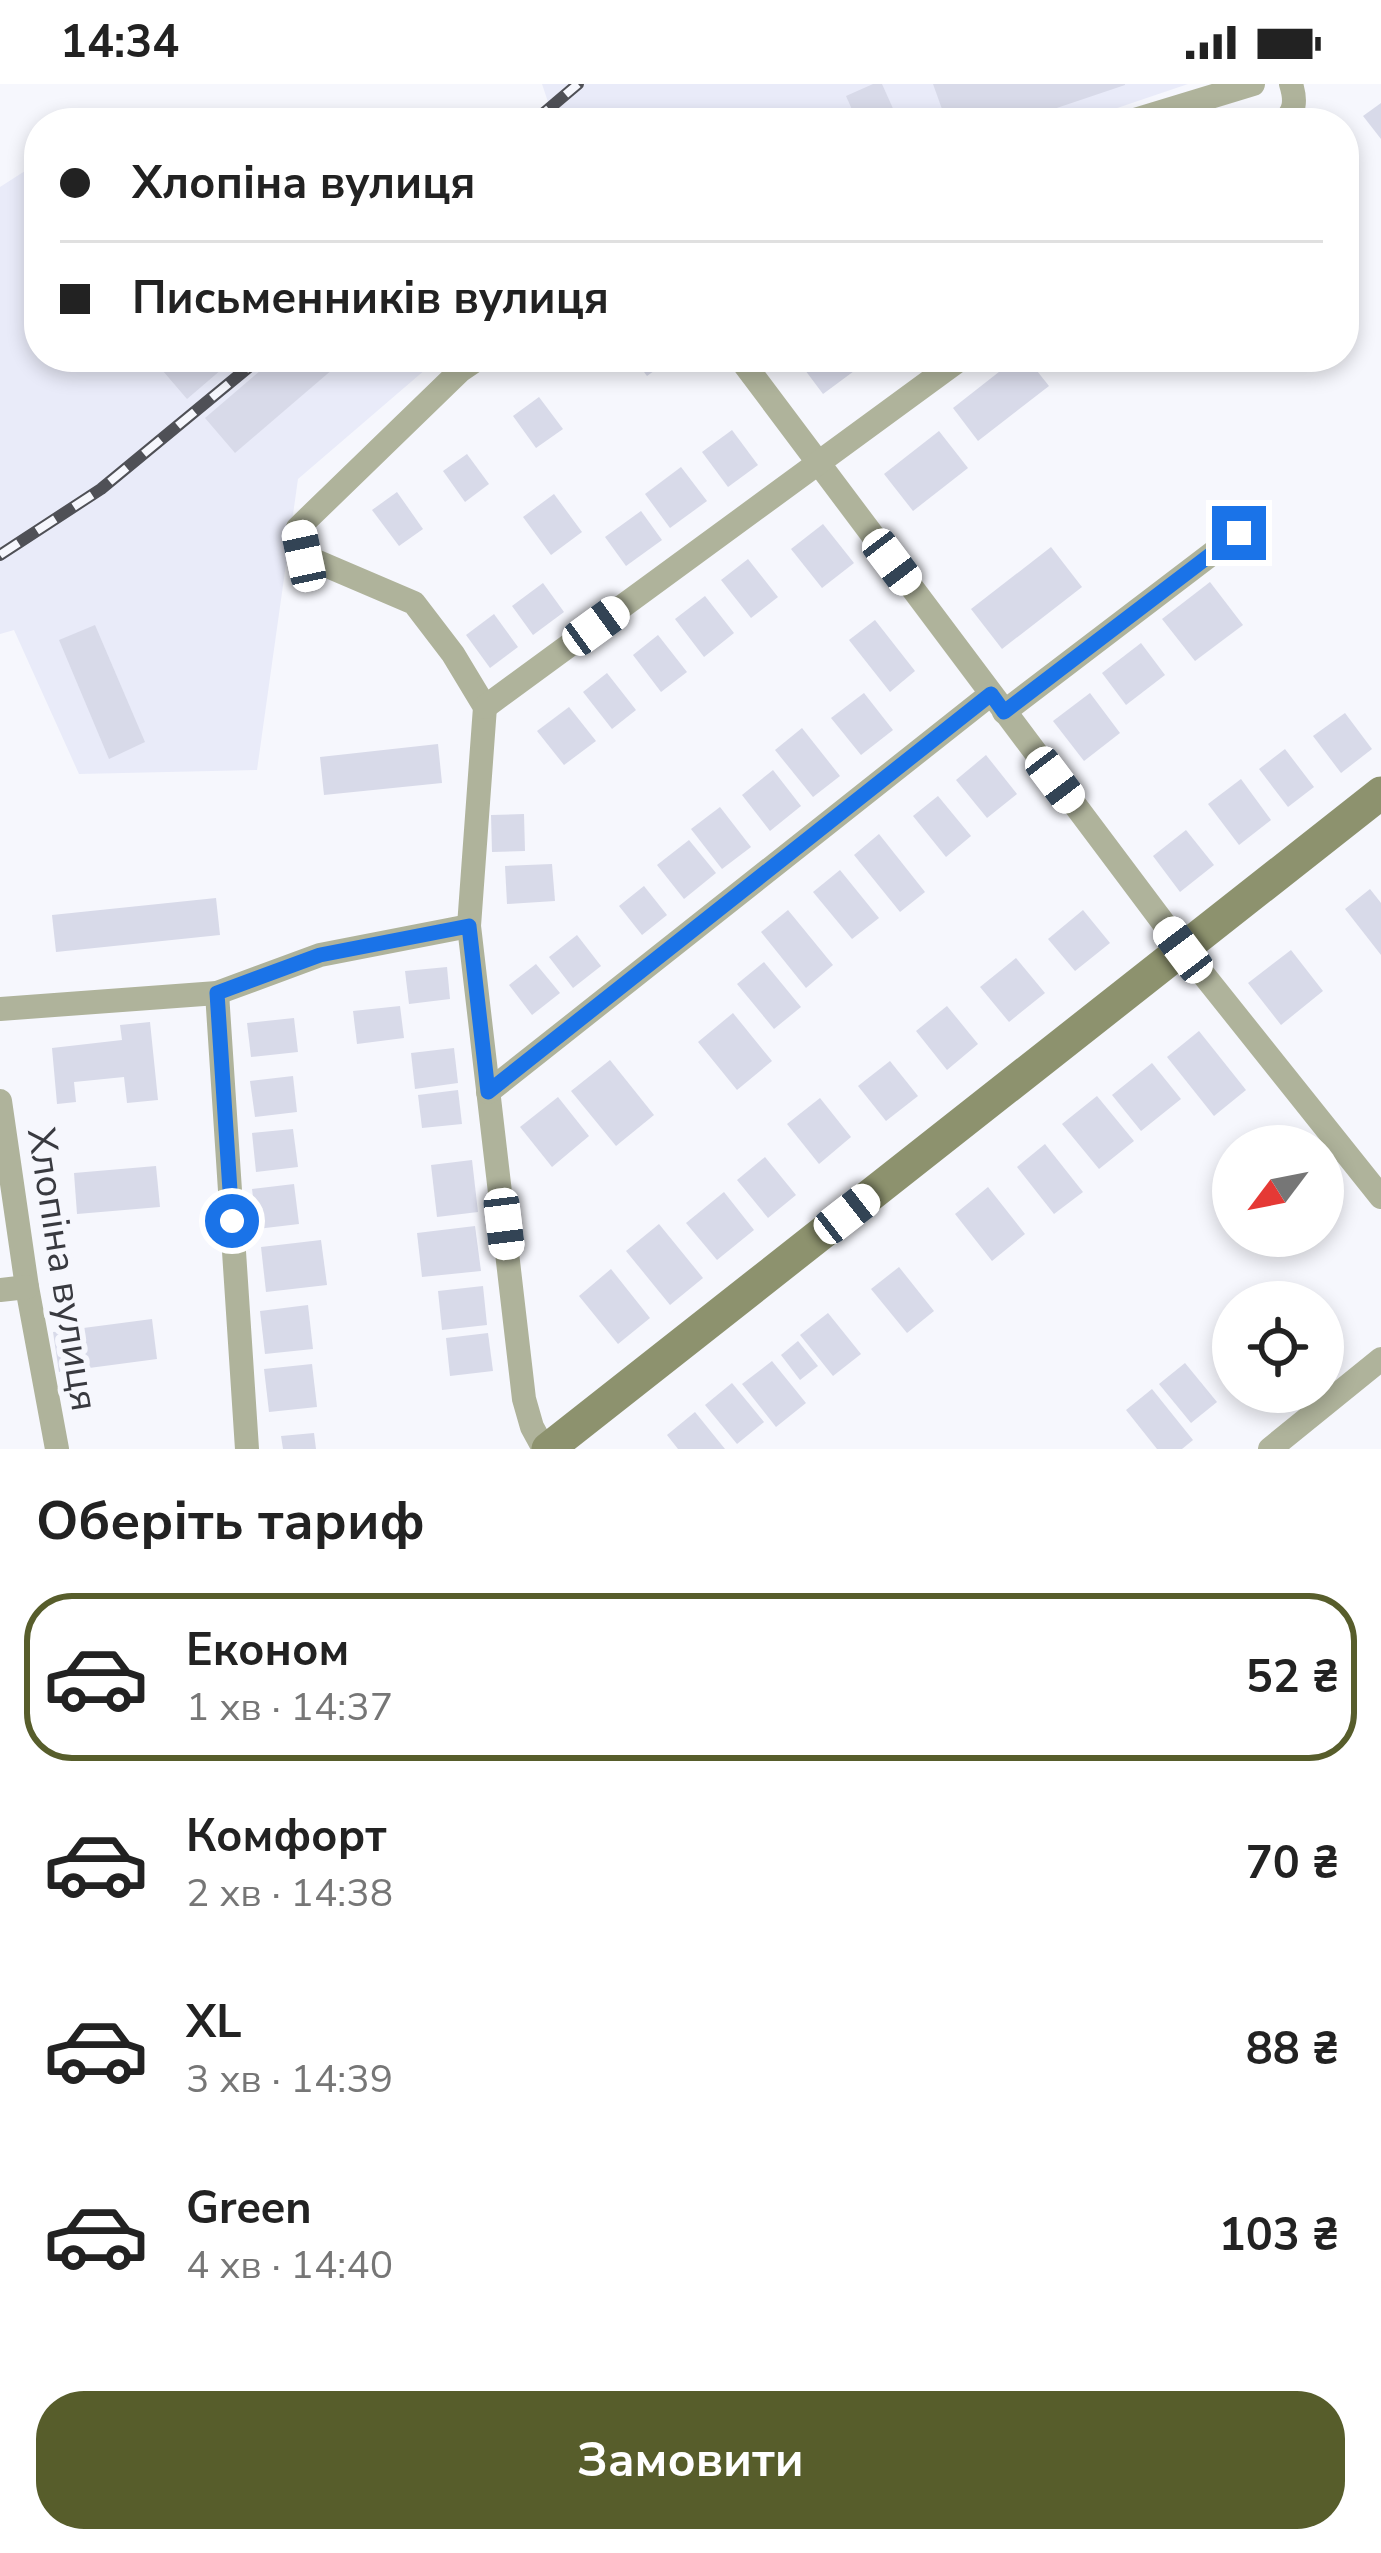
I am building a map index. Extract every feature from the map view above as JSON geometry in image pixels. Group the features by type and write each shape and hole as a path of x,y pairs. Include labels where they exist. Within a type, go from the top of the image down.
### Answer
{"main road":[{"path":"546,1449 1381,794"}],"street":[{"path":"1174,108 1253,84"},
{"path":"459,372 298,528 304,556 414,603 485,707 469,926 524,1400 546,1449"},
{"path":"750,372 1183,950 1381,1197"},
{"path":"485,707 943,372"},
{"path":"488,1092 998,704 1239,533"},
{"path":"0,1009 217,993 320,955 469,926"},
{"path":"217,993 247,1449"},
{"name":"Хлопіна вулиця","path":"0,1101 57,1449"},
{"path":"0,1290 27,1287"},
{"path":"1270,1449 1381,1359"}],"shaded area":[{"path":"542,84 1188,84 1117,108 550,108"},
{"path":"24,172 24,372 423,372 298,479 257,770 79,774 14,630 0,634 0,187"}],"building":[{"path":"882,84 893,108 851,108 846,96"},
{"path":"933,84 1125,84 1057,108 942,108"},
{"path":"1381,103 1381,139 1363,116"},
{"path":"164,372 218,372 187,399"},
{"path":"259,372 330,372 235,453 205,418"},
{"path":"806,372 853,372 823,394"},
{"path":"999,372 1038,372 1049,386 978,441 953,408"},
{"path":"539,397 563,429 536,448 513,416"},
{"path":"732,430 758,465 728,487 702,452"},
{"path":"939,431 968,468 913,511 884,474"},
{"path":"467,454 489,484 465,502 443,471"},
{"path":"681,467 707,501 670,528 645,494"},
{"path":"397,492 423,529 399,546 372,510"},
{"path":"554,494 582,532 551,555 523,517"},
{"path":"641,511 662,540 626,566 605,537"},
{"path":"823,524 854,563 822,588 791,549"},
{"path":"1051,547 1082,587 1002,649 971,609"},
{"path":"748,559 778,597 751,618 721,580"},
{"path":"1210,582 1243,625 1195,661 1162,619"},
{"path":"543,583 564,612 533,635 512,606"},
{"path":"705,596 734,633 704,657 675,619"},
{"path":"494,614 518,647 490,668 466,635"},
{"path":"875,620 915,671 890,692 849,640"},
{"path":"95,625 145,742 109,759 59,640"},
{"path":"658,635 687,672 661,692 633,655"},
{"path":"1141,643 1165,675 1126,705 1102,673"},
{"path":"607,673 636,710 612,729 583,692"},
{"path":"864,693 893,730 861,755 831,718"},
{"path":"1090,693 1120,733 1084,761 1053,721"},
{"path":"569,707 596,741 564,765 537,731"},
{"path":"1345,713 1372,749 1341,773 1313,736"},
{"path":"802,728 840,776 813,797 775,750"},
{"path":"438,744 442,783 324,795 320,757"},
{"path":"1285,749 1314,787 1288,807 1259,769"},
{"path":"986,755 1017,794 987,818 956,780"},
{"path":"773,770 801,806 770,831 742,795"},
{"path":"1241,779 1271,820 1239,845 1208,804"},
{"path":"938,796 971,836 946,857 913,816"},
{"path":"720,807 751,847 722,869 691,829"},
{"path":"524,814 525,851 492,852 491,815"},
{"path":"1186,830 1214,865 1180,892 1153,856"},
{"path":"879,834 925,892 900,912 854,855"},
{"path":"689,840 716,873 684,899 657,865"},
{"path":"552,864 555,901 507,904 505,866"},
{"path":"840,870 879,918 852,939 813,892"},
{"path":"644,886 667,915 642,935 619,906"},
{"path":"1370,889 1381,903 1381,955 1345,909"},
{"path":"216,898 220,935 56,952 52,915"},
{"path":"788,910 833,965 806,988 761,932"},
{"path":"1083,910 1110,943 1075,971 1048,939"},
{"path":"577,935 601,966 573,988 549,957"},
{"path":"1291,950 1323,991 1281,1025 1248,983"},
{"path":"1016,958 1045,993 1009,1022 980,987"},
{"path":"764,962 801,1007 774,1029 737,984"},
{"path":"536,964 560,993 532,1015 509,985"},
{"path":"447,967 450,999 409,1004 405,971"},
{"path":"400,1006 404,1038 357,1044 353,1011"},
{"path":"947,1006 978,1044 947,1070 916,1031"},
{"path":"733,1013 772,1061 737,1090 698,1042"},
{"path":"294,1018 298,1052 251,1057 247,1023"},
{"path":"150,1022 158,1100 127,1103 124,1077 74,1082 76,1102 57,1104 52,1048 122,1040 120,1025"},
{"path":"1199,1031 1246,1090 1214,1116 1167,1057"},
{"path":"454,1048 458,1083 415,1089 411,1053"},
{"path":"610,1060 654,1115 616,1146 571,1091"},
{"path":"890,1061 918,1096 886,1121 858,1086"},
{"path":"1152,1063 1181,1099 1141,1131 1112,1095"},
{"path":"293,1076 297,1112 255,1117 250,1081"},
{"path":"458,1090 462,1124 422,1128 418,1095"},
{"path":"1097,1096 1134,1141 1099,1169 1062,1124"},
{"path":"558,1097 589,1136 552,1167 520,1127"},
{"path":"820,1098 851,1137 819,1164 787,1124"},
{"path":"293,1129 298,1167 256,1172 252,1133"},
{"path":"1045,1144 1083,1192 1054,1214 1017,1167"},
{"path":"765,1157 796,1195 768,1218 737,1180"},
{"path":"472,1160 478,1212 437,1217 431,1165"},
{"path":"156,1166 160,1207 77,1214 74,1173"},
{"path":"294,1184 299,1224 257,1229 252,1189"},
{"path":"988,1187 1025,1234 992,1261 955,1214"},
{"path":"724,1192 754,1230 717,1260 686,1223"},
{"path":"659,1224 703,1278 670,1305 626,1251"},
{"path":"475,1226 481,1271 422,1277 417,1233"},
{"path":"321,1240 327,1285 266,1292 261,1247"},
{"path":"899,1267 934,1311 907,1333 871,1289"},
{"path":"611,1269 650,1318 618,1344 579,1296"},
{"path":"483,1286 487,1325 442,1330 438,1291"},
{"path":"308,1305 313,1349 265,1354 260,1311"},
{"path":"828,1313 861,1354 833,1376 800,1335"},
{"path":"152,1319 157,1359 59,1372 53,1332"},
{"path":"488,1333 493,1371 450,1376 446,1338"},
{"path":"798,1341 818,1366 800,1380 781,1355"},
{"path":"772,1361 806,1403 776,1427 742,1384"},
{"path":"1185,1363 1212,1396 1212,1406 1191,1423 1159,1384"},
{"path":"312,1364 317,1407 269,1412 264,1369"},
{"path":"732,1383 764,1422 737,1444 705,1405"},
{"path":"1152,1389 1193,1440 1182,1449 1157,1449 1126,1410"},
{"path":"695,1412 725,1449 678,1449 667,1435"},
{"path":"314,1433 316,1449 283,1449 281,1436"}],"railway":[{"path":"550,108 578,84"},
{"path":"0,555 101,489 243,372"}],"route":[{"path":"232,1221 217,993 320,955 469,926 488,1092 991,694 1004,712 1239,533"}]}
